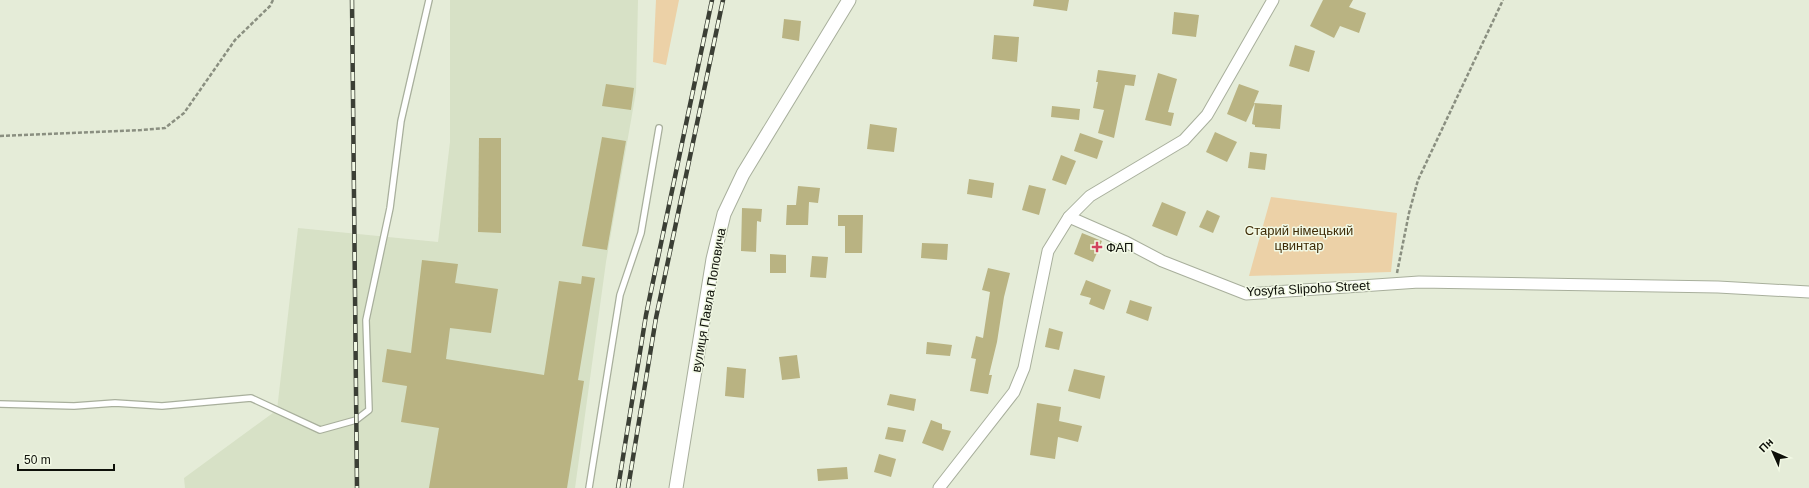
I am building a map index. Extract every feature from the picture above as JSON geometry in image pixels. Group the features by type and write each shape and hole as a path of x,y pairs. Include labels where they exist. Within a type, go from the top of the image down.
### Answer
{"street":[{"name":"вулиця Павла Поповича","path":"676,488 713,260 724,214 743,174 849,0"},
{"path":"939,488 1014,392 1024,368 1048,251 1069,217 1090,196 1184,140 1207,115 1273,0"},
{"name":"Yosyfa Slipoho Street","path":"1069,217 1126,242 1162,261 1246,294 1419,282 1718,287 1809,292"}],"lane":[{"path":"0,404 74,406 115,403 162,406 251,398 320,430 356,420 369,410 366,320 390,208 401,121 429,0"},
{"path":"589,488 620,295 641,233 659,128"}],"path":[{"path":"0,136 165,128 184,113 235,40 270,6 273,0"},
{"path":"1395,283 1409,213 1418,180 1503,0"}],"shaded area":[{"path":"450,0 638,0 636,92 606,262 575,488 185,488 184,478 277,410 298,228 438,242 450,142"}],"green space":[{"path":"656,0 679,0 666,65 653,62"},
{"name":"Старий німецький цвинтар","path":"1271,197 1397,213 1391,272 1249,276"}],"building":[{"path":"1034,0 1069,0 1067,11 1033,6"},
{"path":"1323,0 1353,0 1349,7 1366,13 1359,33 1340,26 1334,38 1310,26"},
{"path":"1174,12 1199,15 1196,37 1172,34"},
{"path":"784,19 801,21 799,41 782,38"},
{"path":"994,35 1019,37 1017,62 992,59"},
{"path":"1295,45 1315,51 1309,72 1289,66"},
{"path":"1098,70 1136,75 1134,86 1125,85 1114,138 1098,133 1104,110 1093,108 1098,82 1096,82"},
{"path":"1158,73 1177,79 1168,112 1174,113 1171,126 1145,120"},
{"path":"606,84 634,88 631,110 602,106"},
{"path":"1239,84 1259,91 1246,122 1227,114"},
{"path":"1255,103 1282,105 1280,129 1255,127 1255,125 1252,124"},
{"path":"1052,106 1080,109 1079,120 1051,117"},
{"path":"870,124 897,128 894,152 867,149"},
{"path":"1215,132 1237,142 1227,162 1206,152"},
{"path":"1080,133 1103,141 1097,159 1074,151"},
{"path":"602,137 626,141 607,250 582,246"},
{"path":"479,138 501,138 501,233 478,232"},
{"path":"1250,152 1267,154 1265,170 1248,168"},
{"path":"1061,155 1076,161 1066,185 1052,180"},
{"path":"969,179 994,183 992,198 967,194"},
{"path":"1029,185 1046,189 1039,215 1022,210"},
{"path":"798,186 820,188 818,203 809,202 808,225 786,225 787,205 796,205"},
{"path":"1162,202 1186,212 1177,236 1152,226"},
{"path":"742,208 762,209 761,222 757,221 756,252 741,251"},
{"path":"1207,210 1220,216 1213,233 1199,227"},
{"path":"838,215 863,215 862,253 845,253 845,226 838,226"},
{"path":"1082,233 1102,241 1093,262 1074,254"},
{"path":"922,243 948,244 947,260 921,258"},
{"path":"770,254 786,255 786,273 770,273"},
{"path":"812,256 828,257 826,278 810,277"},
{"path":"422,260 458,264 455,283 498,289 491,333 450,328 446,359 544,375 559,281 581,284 582,276 595,278 578,380 584,381 567,488 429,488 439,428 401,422 407,386 382,382 387,349 411,353"},
{"path":"988,268 1010,273 989,375 992,375 988,394 970,391 976,359 971,358 976,336 983,338 990,292 982,290"},
{"path":"1086,280 1111,290 1104,310 1089,304 1091,298 1080,295"},
{"path":"1130,300 1152,307 1148,321 1126,313"},
{"path":"1049,328 1063,332 1059,350 1045,347"},
{"path":"927,342 952,345 950,356 926,354"},
{"path":"797,355 800,378 782,380 779,357"},
{"path":"727,367 746,369 744,398 725,396"},
{"path":"1074,369 1105,376 1100,399 1068,391"},
{"path":"890,394 916,399 914,411 887,405"},
{"path":"1037,403 1061,407 1059,421 1082,426 1078,442 1058,437 1055,459 1030,455"},
{"path":"931,420 942,424 942,429 951,431 943,451 922,443"},
{"path":"888,427 906,430 903,442 885,439"},
{"path":"879,454 896,459 891,477 874,472"},
{"path":"847,467 848,479 818,481 817,469"}],"railway":[{"path":"352,0 357,488"},
{"path":"618,488 646,315 712,0"},
{"path":"628,488 656,318 723,0"}],"place":[{"name":"ФАП","path":"1097,247"}]}
